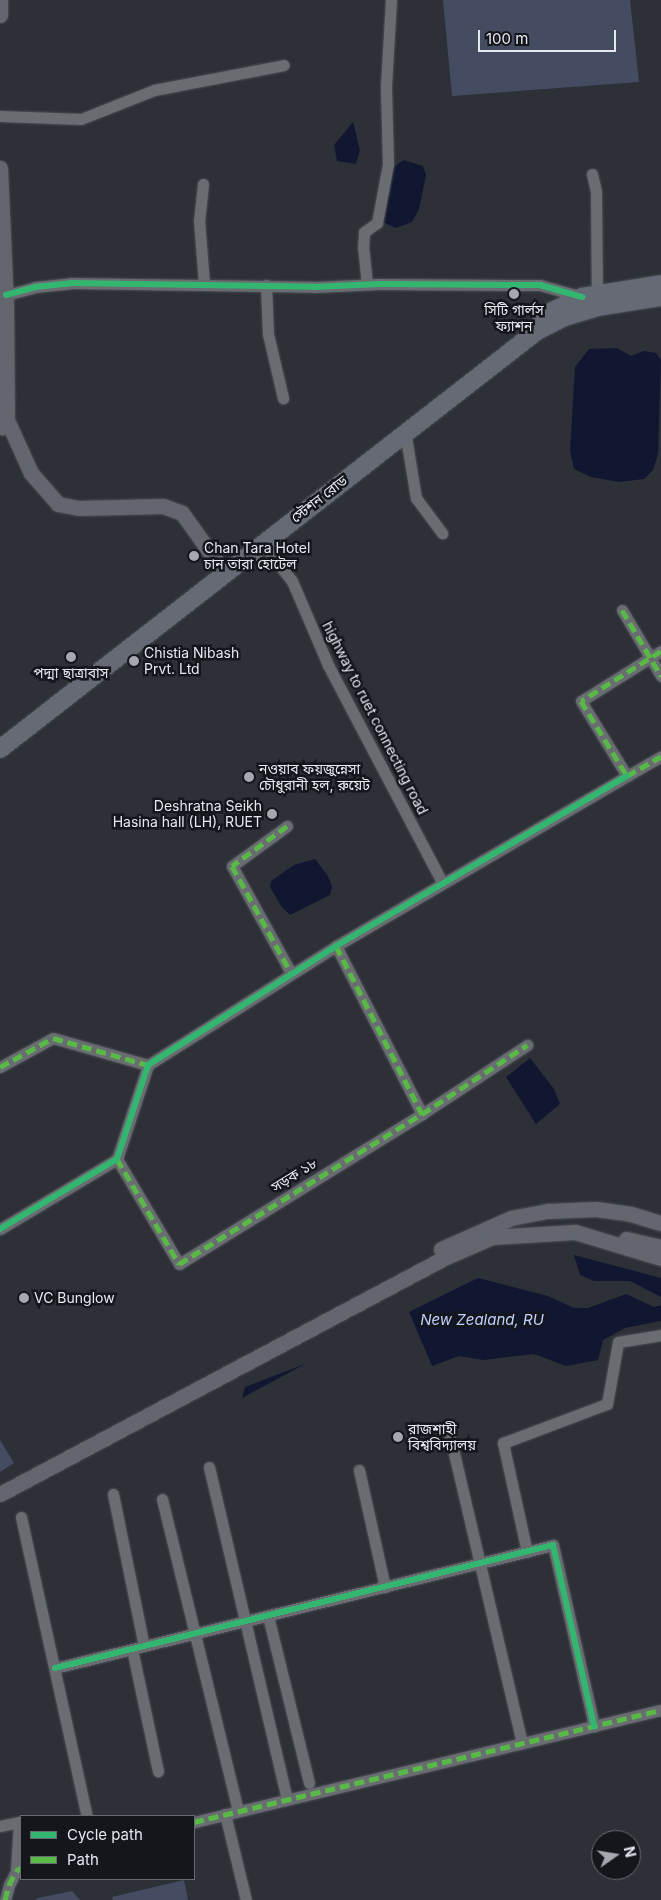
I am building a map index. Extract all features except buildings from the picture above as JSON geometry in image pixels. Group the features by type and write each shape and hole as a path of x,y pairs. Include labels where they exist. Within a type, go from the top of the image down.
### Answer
{"main road":[{"path":"0,0 0,15"},
{"path":"0,168 4,295 3,425 31,473 58,504 79,508 163,506 182,513 219,565"},
{"name":"স্টেশন রোড","path":"0,735 529,322 592,299 661,284"},
{"name":"স্টেশন রোড","path":"0,749 264,544 405,431 537,331 592,299 661,297"},
{"path":"0,1483 472,1232 521,1216 548,1211 596,1209 631,1214 654,1232 661,1247"},
{"path":"0,1494 446,1257 492,1237 575,1232 654,1232"},
{"path":"575,1232 661,1258"}],"street":[{"path":"367,284 363,248 364,232 377,223 388,164 386,78 391,0"},
{"path":"0,116 81,119 154,90 284,66"},
{"path":"4,295 35,287 71,283 540,285 592,299 596,192 592,174"},
{"path":"203,184 199,220 204,284"},
{"path":"266,285 268,334 283,398"},
{"path":"405,431 416,498 442,533"},
{"name":"highway to ruet connecting road","path":"264,544 292,581 328,665 442,882"},
{"path":"622,610 661,676"},
{"path":"627,776 581,701 661,651"},
{"path":"0,1229 116,1160 148,1064 291,973 442,882 661,756"},
{"path":"286,826 232,866 291,973"},
{"path":"336,946 422,1114"},
{"path":"0,1066 53,1038 148,1064"},
{"name":"সড়ক ১৮","path":"116,1160 179,1264 422,1114 527,1046"},
{"path":"527,1552 503,1442 608,1404 618,1342 661,1335"},
{"path":"450,1432 522,1743"},
{"path":"209,1467 287,1799"},
{"path":"359,1470 385,1587"},
{"path":"113,1494 158,1771"},
{"path":"162,1499 238,1811"},
{"path":"21,1517 87,1815"},
{"path":"55,1668 553,1546 594,1726"},
{"path":"268,1616 309,1783"},
{"path":"195,1822 661,1710"},
{"path":"225,1814 246,1900"},
{"path":"0,1826 19,1822 18,1870 5,1900"}],"shaded area":[{"path":"443,0 630,0 639,82 452,96"},
{"path":"0,1440 14,1463 0,1472"},
{"path":"184,1880 188,1900 113,1900 112,1897"},
{"path":"72,1891 80,1900 35,1900 38,1898"}],"water":[{"path":"353,122 360,150 356,164 337,161 334,145"},
{"path":"404,160 423,166 426,175 419,209 412,222 396,228 383,222 392,168"},
{"path":"617,348 631,356 644,351 656,353 661,360 658,454 653,470 644,479 619,482 591,477 574,469 570,451 575,367 589,349"},
{"path":"315,859 328,876 332,887 330,895 290,915 281,906 270,887 271,881 294,865"},
{"path":"530,1058 554,1089 560,1104 536,1124 506,1077"},
{"path":"574,1255 661,1278 661,1297 630,1281 594,1281 580,1275"},
{"name":"New Zealand, RU","path":"478,1278 548,1296 574,1308 588,1308 626,1294 654,1307 661,1305 661,1321 625,1328 603,1340 598,1360 566,1366 534,1354 483,1360 459,1356 432,1366 409,1312"},
{"path":"305,1364 242,1398 245,1387"}],"marked path":[{"path":"622,610 661,676"},
{"path":"661,651 581,701 627,776 661,756"},
{"path":"287,826 232,866 291,973"},
{"path":"336,946 422,1114"},
{"path":"0,1067 53,1038 148,1065"},
{"path":"117,1159 179,1264 422,1114 527,1045"},
{"path":"195,1822 661,1710"},
{"path":"5,1900 9,1885 16,1871 20,1869"}],"cycle path":[{"path":"6,295 35,287 71,283 314,287 379,284 540,285 582,297"},
{"path":"0,1229 117,1159 148,1065 336,946 627,776"},
{"path":"55,1668 553,1545 594,1726"}],"place":[{"name":"সিটি গার্লস ফ্যাশন","path":"514,294"},
{"name":"Chan Tara Hotel চান তারা হোটেল","path":"194,556"},
{"name":"পদ্মা ছাত্রাবাস","path":"71,657"},
{"name":"Chistia Nibash Prvt. Ltd","path":"134,661"},
{"name":"নওয়াব ফয়জুন্নেসা চৌধুরানী হল, রুয়েট","path":"249,777"},
{"name":"Deshratna Seikh Hasina hall (LH), RUET","path":"272,814"},
{"name":"VC Bunglow","path":"24,1298"},
{"name":"রাজশাহী বিশ্ববিদ্যালয়","path":"398,1437"}]}
